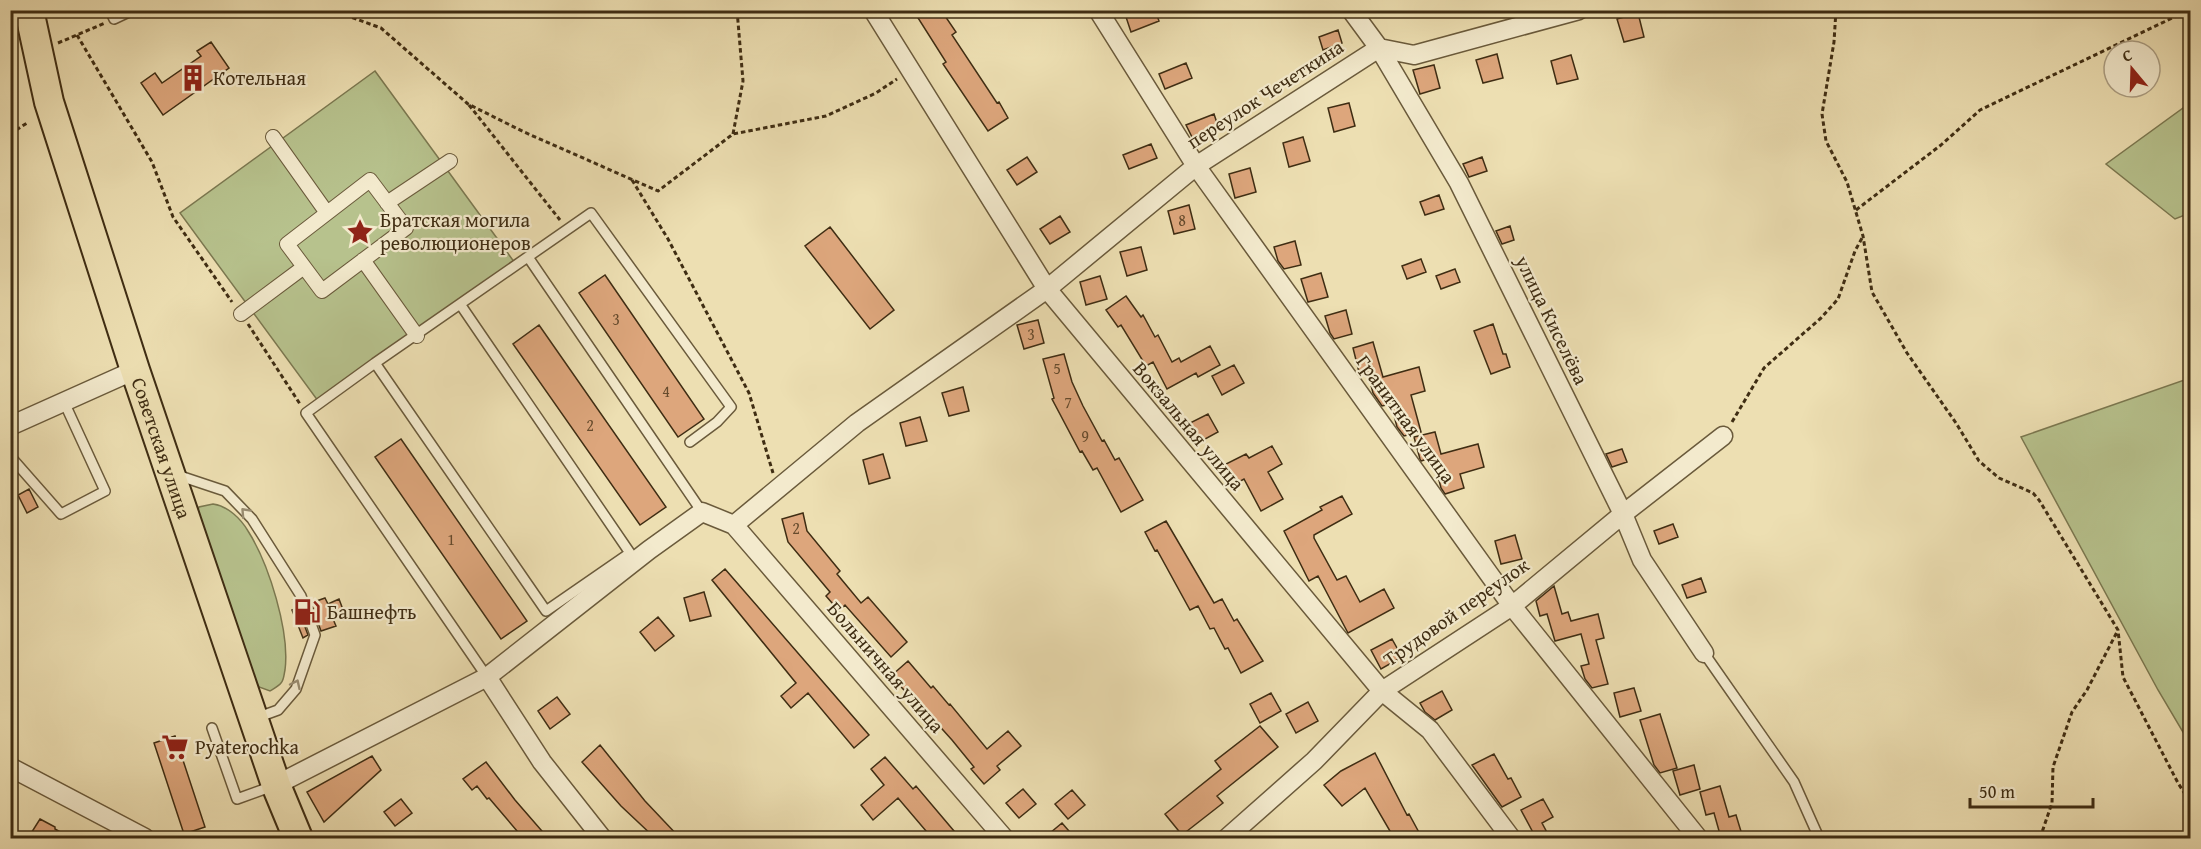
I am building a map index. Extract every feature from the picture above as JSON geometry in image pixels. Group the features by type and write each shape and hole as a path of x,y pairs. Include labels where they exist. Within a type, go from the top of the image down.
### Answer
{"main road":[{"name":"Советская улица","path":"29,10 49,102 135,370 253,719 276,785 298,838"}],"street":[{"name":"Вокзальная улица","path":"873,10 1047,289 1382,691 1430,730 1511,838"},
{"name":"Гранитная улица","path":"1098,10 1196,166 1512,606 1698,838"},
{"name":"улица Киселёва","path":"1351,10 1379,48 1459,183 1623,514 1642,560 1704,652"},
{"path":"1379,48 1414,55 1579,10"},
{"name":"переулок Чечеткина","path":"734,525 857,423 1047,289 1196,166 1379,48"},
{"path":"273,137 327,213"},
{"path":"387,203 450,161"},
{"path":"370,180 406,228 322,291 286,244 327,213 370,180"},
{"path":"363,260 417,336"},
{"path":"241,314 304,267"},
{"path":"10,426 135,370"},
{"name":"Трудовой переулок","path":"1227,838 1314,761 1382,691 1512,606 1623,514 1723,436"},
{"path":"276,785 487,677 649,550 702,512 734,525"},
{"name":"Больничная улица","path":"734,525 1004,838"},
{"path":"487,677 542,762 602,838"},
{"path":"10,767 146,838"}],"lane":[{"path":"112,15 133,10"},
{"path":"487,677 306,413 591,213 731,407 717,422 690,442"},
{"path":"528,257 702,512"},
{"path":"375,363 546,611 630,553 460,304"},
{"path":"10,456 62,514 105,492 64,402"},
{"path":"171,473 225,491 252,519 301,596 315,635 296,689 278,710 253,719"},
{"path":"1704,652 1794,782 1819,838"},
{"path":"212,728 237,799 276,785"}],"path":[{"path":"331,10 381,28 468,104 567,229"},
{"path":"733,134 743,81 737,10"},
{"path":"1836,10 1834,42 1822,114 1826,141 1847,182 1863,236 1872,291 1907,353 1956,423 1979,461 1999,478 2033,493 2039,500 2118,630 2123,677 2190,802"},
{"path":"1855,210 1941,145 1980,110 2189,10"},
{"path":"39,51 77,35 112,15"},
{"path":"77,35 153,162 173,217 241,314 306,413"},
{"path":"468,104 524,132 658,191 733,134 826,116 876,93 909,70"},
{"path":"10,134 27,123"},
{"path":"631,179 668,239 749,393 777,489"},
{"path":"1723,436 1764,368 1821,318 1838,298 1855,251 1863,236"},
{"path":"2040,838 2052,803 2054,766 2072,712 2087,690 2118,630"}],"green space":[{"path":"375,71 515,263 321,405 180,213"},
{"path":"2190,103 2190,213 2175,219 2106,164"},
{"path":"2190,378 2190,744 2158,690 2021,437"},
{"path":"213,504 229,510 245,526 256,545 270,579 281,618 286,654 282,682 270,691 259,687 255,681 197,513 199,507"}],"building":[{"path":"913,10 941,10 956,32 952,35 1008,118 988,131 943,64 946,62"},
{"path":"1142,10 1155,10 1159,21 1131,32 1126,17"},
{"path":"1638,13 1644,37 1624,42 1617,19"},
{"path":"1338,30 1342,43 1323,50 1319,37"},
{"name":"Котельная","path":"211,42 229,68 163,115 141,83 155,73 162,83 201,56 197,51"},
{"path":"1497,54 1503,78 1483,83 1476,60"},
{"path":"1571,55 1578,79 1557,84 1551,61"},
{"path":"1186,63 1192,78 1165,89 1159,74"},
{"path":"1434,65 1440,88 1420,94 1413,70"},
{"path":"1349,103 1355,126 1334,132 1328,108"},
{"path":"1214,114 1219,129 1193,139 1186,125"},
{"path":"1303,137 1310,161 1289,167 1283,143"},
{"path":"1151,144 1157,158 1129,169 1123,155"},
{"path":"1027,157 1037,172 1017,185 1007,170"},
{"path":"1482,157 1487,171 1469,177 1463,164"},
{"path":"1250,168 1256,192 1235,198 1229,174"},
{"path":"1439,195 1444,209 1425,215 1420,202"},
{"path":"1189,205 1195,229 1174,234 1168,211"},
{"path":"1060,216 1070,232 1050,244 1040,229"},
{"path":"1510,226 1514,240 1502,244 1496,231"},
{"path":"830,227 894,310 870,329 805,246"},
{"path":"1295,241 1301,265 1284,269 1278,261 1274,247"},
{"path":"1141,247 1147,270 1127,276 1120,252"},
{"path":"1421,259 1426,272 1407,279 1402,266"},
{"path":"1455,269 1460,282 1441,289 1436,276"},
{"path":"1321,273 1328,297 1308,302 1301,279"},
{"path":"605,275 704,419 678,437 579,293"},
{"path":"1100,276 1107,299 1086,305 1080,282"},
{"path":"1126,296 1141,317 1143,315 1155,337 1158,335 1172,362 1179,358 1181,362 1210,346 1220,365 1198,377 1196,373 1167,389 1153,362 1146,366 1121,325 1118,327 1106,310"},
{"path":"1346,310 1352,334 1334,339 1325,316"},
{"path":"1038,320 1044,343 1024,349 1017,325"},
{"path":"1493,324 1510,367 1491,374 1474,331"},
{"path":"539,325 666,507 640,525 513,344"},
{"path":"1373,342 1383,377 1419,367 1425,391 1411,395 1421,432 1404,436 1397,427 1391,404 1382,406 1373,393 1367,370 1359,372 1353,348"},
{"path":"1064,354 1072,382 1083,406 1102,441 1104,440 1115,460 1119,458 1143,500 1121,512 1097,468 1093,470 1082,451 1080,452 1052,399 1054,398 1043,359"},
{"path":"1234,365 1244,383 1222,395 1212,376"},
{"path":"963,387 969,411 949,416 942,393"},
{"path":"1208,414 1218,432 1196,444 1186,425"},
{"path":"920,417 927,441 906,446 900,423"},
{"path":"1435,432 1441,454 1478,444 1484,467 1460,474 1464,488 1445,494 1441,488 1433,457 1421,461 1414,437"},
{"path":"401,439 527,621 501,639 375,457"},
{"path":"1272,446 1282,464 1268,472 1283,499 1261,511 1244,479 1235,484 1224,465 1246,454 1249,458"},
{"path":"1622,449 1627,462 1612,467 1606,454"},
{"path":"883,454 890,478 869,484 863,460"},
{"path":"29,489 38,507 27,513 18,495"},
{"path":"1342,496 1352,514 1314,535 1314,538 1337,580 1346,576 1360,602 1384,589 1394,608 1348,633 1318,576 1309,581 1284,531 1322,510 1320,507"},
{"path":"803,513 807,531 840,571 837,574 861,603 868,597 907,642 891,657 845,605 839,611 826,596 830,592 788,542 782,519"},
{"path":"1166,521 1214,603 1222,599 1234,621 1237,619 1263,661 1241,673 1228,648 1225,649 1214,628 1210,629 1198,606 1190,610 1145,532"},
{"path":"1673,524 1678,537 1659,544 1654,531"},
{"path":"1515,535 1522,559 1501,564 1495,541"},
{"path":"725,569 869,735 854,748 808,693 791,708 781,696 796,683 712,580"},
{"path":"1701,578 1706,592 1687,598 1682,585"},
{"path":"1554,586 1562,614 1568,612 1571,621 1598,614 1604,638 1596,640 1608,684 1592,688 1585,679 1581,666 1589,664 1581,634 1555,641 1547,614 1540,616 1536,601"},
{"path":"704,592 711,616 690,621 684,598"},
{"path":"325,598 328,604 339,599 345,615 333,619 336,626 321,631 311,603"},
{"path":"298,608 308,635 303,638 292,610"},
{"path":"658,617 674,636 655,651 640,632"},
{"path":"1392,639 1402,657 1381,669 1371,650"},
{"path":"908,661 931,688 933,686 950,704 987,749 1008,731 1021,746 997,766 1000,770 984,784 971,769 974,767 952,740 906,689 904,690 891,676"},
{"path":"1634,688 1641,711 1620,717 1614,693"},
{"path":"1442,691 1452,710 1435,720 1425,712 1420,703"},
{"path":"1271,693 1281,711 1260,723 1250,704"},
{"path":"557,697 570,714 550,729 538,711"},
{"path":"1308,702 1318,721 1296,733 1286,714"},
{"path":"1660,714 1677,768 1660,773 1654,765 1640,720"},
{"path":"1260,726 1278,747 1217,796 1223,803 1182,835 1165,814 1221,769 1215,761"},
{"path":"175,736 205,827 184,834 154,743"},
{"path":"600,745 645,801 680,838 655,838 621,806 582,762"},
{"path":"1375,753 1407,815 1409,814 1422,838 1394,838 1365,788 1342,806 1324,785 1341,771"},
{"path":"1494,754 1521,797 1502,807 1472,765"},
{"path":"372,756 381,770 324,822 307,792"},
{"path":"885,757 913,789 916,786 954,831 946,838 932,838 898,798 873,820 861,805 884,785 871,769"},
{"path":"486,762 548,838 523,838 477,786 472,790 463,779"},
{"path":"1694,765 1700,789 1680,795 1673,771"},
{"path":"1720,786 1729,817 1736,815 1743,838 1721,838 1714,813 1706,815 1700,792"},
{"path":"1023,789 1036,804 1019,818 1006,803"},
{"path":"1072,790 1085,805 1068,819 1055,804"},
{"path":"401,799 412,813 395,826 384,812"},
{"path":"1543,799 1553,817 1542,823 1550,838 1536,838 1521,810"},
{"path":"40,819 55,827 71,838 28,838"},
{"path":"1062,823 1075,838 1044,838"}],"place":[{"name":"Котельная","path":"193,78"},
{"name":"Братская могила революционеров","path":"360,232"},
{"name":"Башнефть","path":"307,612"},
{"name":"Pyaterochka","path":"175,747"}]}
